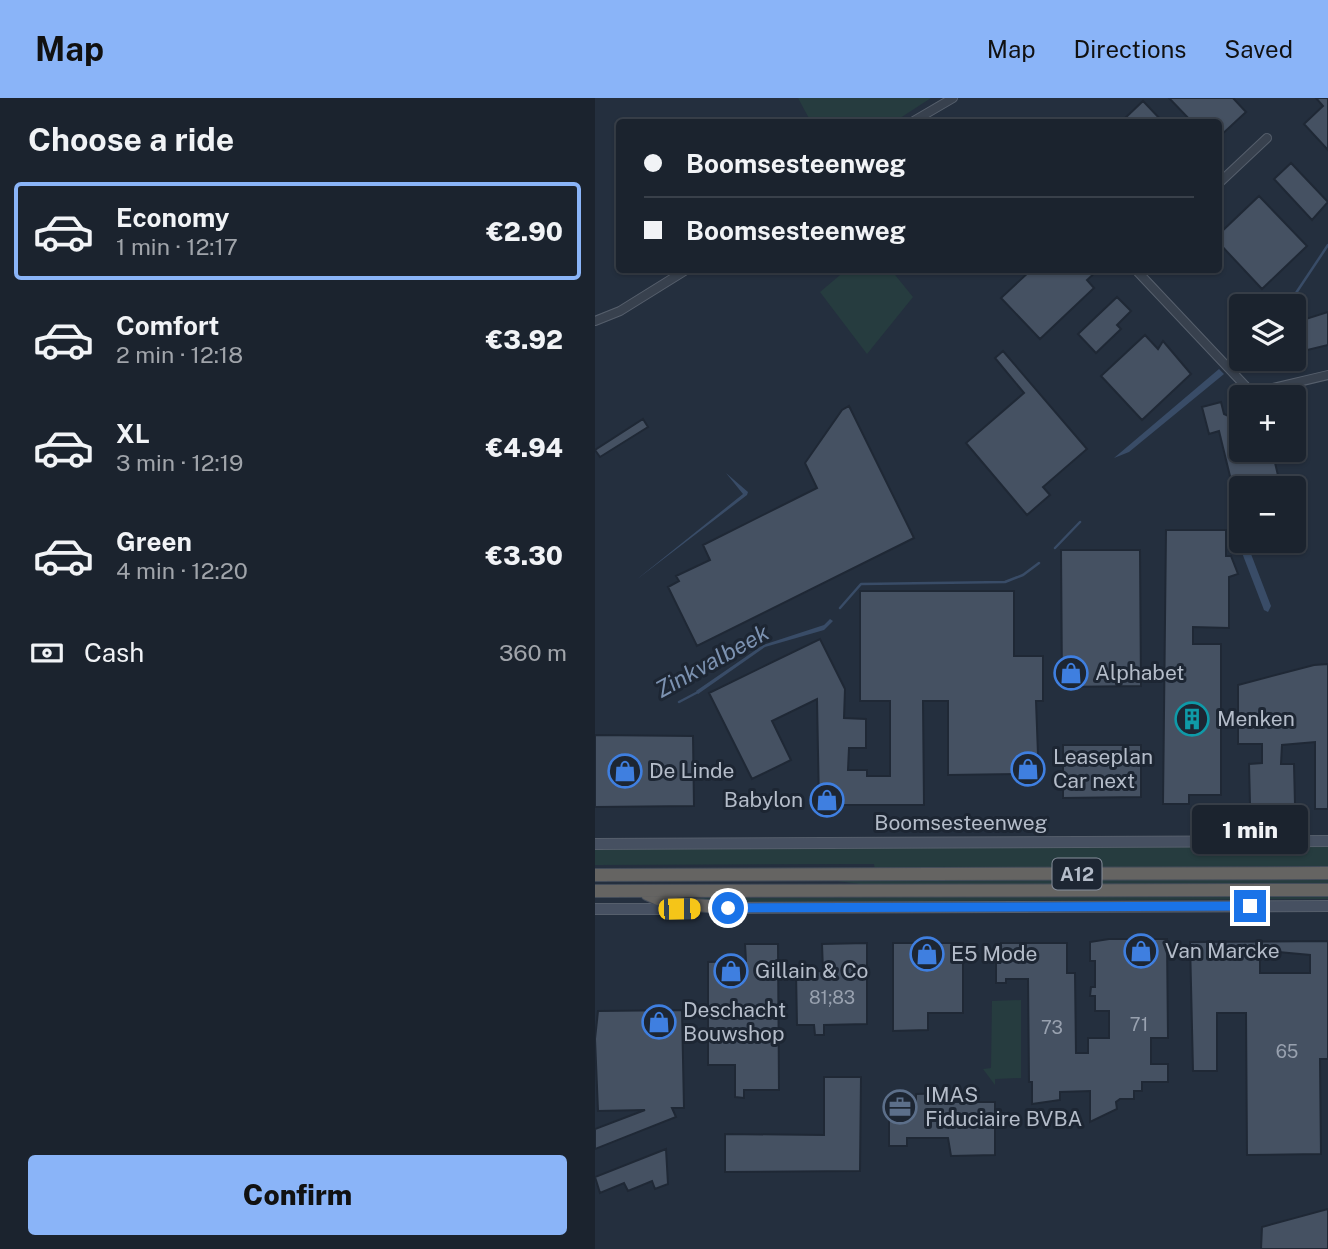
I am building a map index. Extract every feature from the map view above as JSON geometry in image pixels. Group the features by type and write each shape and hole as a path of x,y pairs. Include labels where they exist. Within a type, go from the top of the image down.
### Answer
{"highway":[{"name":"A12","path":"595,875 1328,873"},
{"name":"A12","path":"595,891 1328,890"},
{"path":"640,892 665,902 728,908"}],"main road":[{"name":"Boomsesteenweg","path":"595,844 1328,841"},
{"path":"595,909 1328,906"}],"street":[{"path":"917,119 953,98"},
{"path":"1222,180 1267,138"},
{"path":"595,321 620,311 680,273"},
{"path":"1139,273 1252,393 1328,375"}],"green space":[{"path":"798,98 931,98 899,119 809,119"},
{"path":"842,273 893,273 913,297 867,354 820,292"},
{"path":"1328,846 1328,866 875,870 874,864 595,865 595,849"},
{"path":"1328,879 1328,884 883,887 837,881"},
{"path":"1328,895 1328,899 688,902 688,898"},
{"path":"1021,1000 1021,1078 995,1079 995,1085 983,1069 991,1068 992,1001"}],"water":[{"path":"1219,369 1224,374 1129,452 1114,458"},
{"path":"726,473 748,492 747,495 636,580 743,494"},
{"path":"1242,553 1251,553 1271,606 1268,612 1264,610"},
{"path":"830,619 833,621 824,630 765,647 698,694 696,691 763,645 824,625"}],"building":[{"path":"1169,98 1233,98 1246,112 1222,134 1222,119 1189,119"},
{"path":"1316,98 1328,98 1328,150 1304,124 1323,106"},
{"path":"1143,101 1160,119 1124,119"},
{"path":"1291,163 1328,202 1312,220 1274,179"},
{"path":"1259,196 1307,246 1262,289 1222,246 1222,231"},
{"path":"1028,273 1095,273 1087,280 1094,288 1040,339 1001,298"},
{"path":"1117,297 1131,311 1117,325 1121,329 1096,353 1078,334"},
{"path":"1328,312 1328,345 1306,350 1306,319"},
{"path":"1145,335 1158,349 1163,341 1191,374 1142,420 1101,376"},
{"path":"1003,351 1087,449 1043,487 1050,495 1027,515 966,443 1024,393 995,358"},
{"path":"1221,402 1224,414 1229,416 1229,462 1275,462 1278,476 1230,476 1219,431 1209,434 1202,407"},
{"path":"849,406 914,538 697,646 668,587 679,581 676,576 710,560 703,545 817,488 805,463 842,410"},
{"path":"643,419 648,427 600,457 595,450"},
{"name":"Menken","path":"1166,530 1226,530 1226,556 1231,556 1238,574 1229,577 1229,628 1193,627 1193,644 1221,644 1221,795 1189,795 1189,804 1163,804"},
{"path":"1061,550 1140,550 1141,686 1062,687"},
{"path":"860,591 1014,591 1014,656 1043,656 1043,701 1036,701 1039,781 1029,781 1022,774 948,775 948,701 923,701 924,805 819,805 817,699 772,721 791,760 752,779 709,693 820,639 845,689 844,718 866,719 866,748 849,748 848,770 867,770 867,776 890,776 890,701 860,701"},
{"path":"1328,664 1328,809 1315,809 1315,742 1282,745 1281,764 1294,764 1295,805 1250,804 1249,764 1262,763 1262,744 1238,744 1238,685 1314,665"},
{"name":"De Linde","path":"595,735 693,736 694,806 595,807"},
{"path":"1063,745 1141,745 1141,797 1063,798"},
{"path":"1109,939 1167,939 1168,1038 1151,1038 1151,1064 1168,1064 1168,1082 1142,1082 1142,1091 1134,1091 1134,1099 1120,1099 1116,1102 1117,1109 1090,1122 1090,1091 1060,1092 1060,1100 1032,1104 1032,1082 1029,1082 1028,979 1006,979 1006,983 996,983 996,963 1000,963 1001,943 1067,943 1067,973 1075,973 1076,1053 1088,1053 1088,1038 1109,1038 1109,1011 1095,1011 1095,996 1090,996 1091,987 1095,987 1095,961 1090,961 1090,942"},
{"path":"1328,941 1328,1059 1320,1059 1321,1154 1247,1155 1246,1013 1217,1013 1217,1071 1193,1071 1190,942","holes":["1266,951 1310,955 1310,973 1260,973 1260,955 1267,955"]},
{"path":"867,943 867,1024 824,1025 824,1035 815,1035 814,1025 797,1025 796,972 823,971 822,944"},
{"path":"893,943 963,943 963,1013 928,1013 928,1030 893,1031"},
{"path":"745,944 778,944 779,1090 744,1090 744,1098 735,1097 735,1065 708,1065 708,962 746,961"},
{"path":"682,1010 684,1108 672,1108 676,1117 595,1149 595,1129 645,1110 598,1111 595,1039 598,1011"},
{"path":"824,1077 861,1077 860,1171 725,1172 725,1134 824,1135"},
{"path":"951,1093 952,1102 995,1102 995,1155 951,1156 948,1138 907,1138 907,1146 889,1146 889,1103 916,1103 916,1094"},
{"path":"666,1149 668,1184 655,1189 652,1181 628,1191 624,1183 600,1193 595,1177"},
{"path":"1328,1209 1328,1249 1261,1249 1262,1227"}],"waterway":[{"name":"Zinkvalbeek","path":"1295,294 1328,245"},
{"name":"Zinkvalbeek","path":"1055,548 1080,522"},
{"name":"Zinkvalbeek","path":"840,608 861,584 1005,582 1023,575 1039,563"},
{"name":"Zinkvalbeek","path":"679,702 698,692"}],"place":[{"name":"Alphabet","path":"1071,673"},
{"name":"Menken","path":"1192,719"},
{"name":"Leaseplan Car next","path":"1028,769"},
{"name":"De Linde","path":"625,771"},
{"name":"Babylon","path":"827,800"},
{"name":"Van Marcke","path":"1141,951"},
{"name":"E5 Mode","path":"927,954"},
{"name":"Gillain & Co","path":"731,971"},
{"name":"Deschacht Bouwshop","path":"659,1022"},
{"name":"IMAS Fiduciaire BVBA","path":"900,1107"}],"route":[{"path":"728,908 1250,906"}]}
